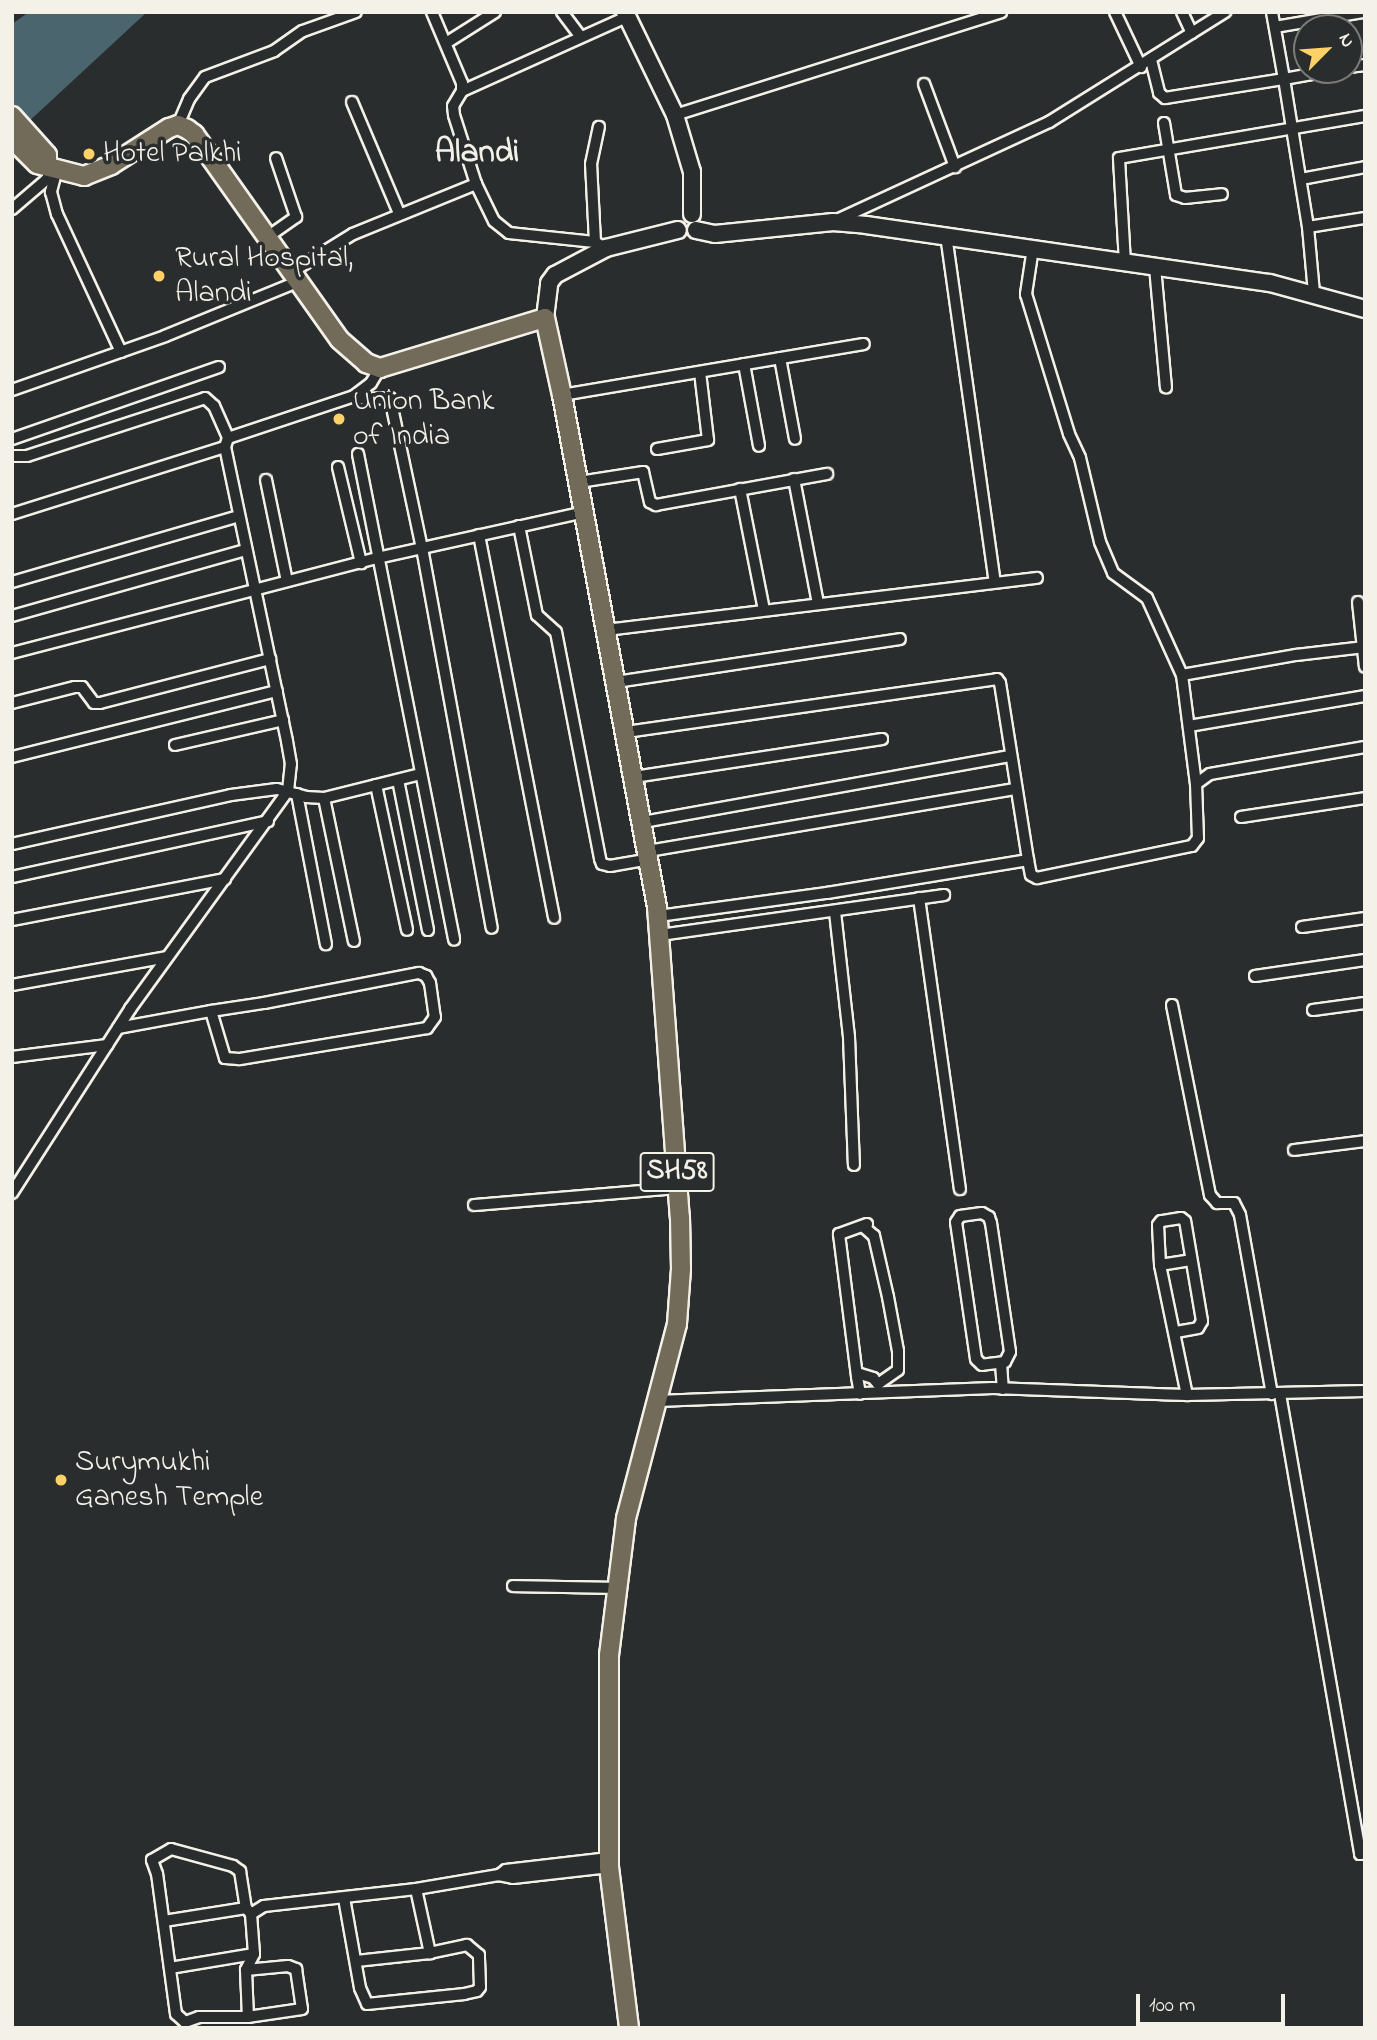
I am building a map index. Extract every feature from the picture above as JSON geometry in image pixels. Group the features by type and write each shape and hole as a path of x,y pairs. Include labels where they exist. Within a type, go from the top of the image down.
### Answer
{"main road":[{"path":"12,139 45,161 84,176 98,171 169,128 178,125 194,134 293,278 354,354 380,368 545,318 548,283 600,245 678,230 688,235 694,222 692,172 674,115 626,14"},
{"path":"12,116 45,161"},
{"path":"694,222 715,234 833,222 946,235 1261,281 1314,293 1365,309"},
{"name":"SH58","path":"545,318 579,482 658,916 678,1188 681,1269 677,1324 626,1519 615,1588 607,1732 609,1862 629,2028"}],"street":[{"path":"178,125 193,92 205,77 274,51 303,31 356,12"},
{"path":"432,12 457,68 462,91"},
{"path":"446,44 495,12"},
{"path":"562,12 581,37"},
{"path":"674,115 1001,12"},
{"path":"1115,12 1146,64 1159,93 1165,98 1293,77"},
{"path":"1182,12 1192,33"},
{"path":"833,222 1049,122 1146,64 1225,12"},
{"path":"1272,12 1301,179 1314,293"},
{"path":"1275,27 1363,12"},
{"path":"599,127 592,164 600,245 509,233 494,221 476,184 453,106 462,91 626,14"},
{"path":"924,84 955,167"},
{"path":"352,102 399,213"},
{"path":"1125,262 1119,158 1365,116"},
{"path":"1164,123 1176,195 1185,198 1222,194"},
{"path":"266,238 296,217 276,158"},
{"path":"12,209 46,180 45,161"},
{"path":"45,161 57,214 121,352"},
{"path":"1301,179 1365,167"},
{"path":"12,390 121,352 293,278 354,234 399,213 476,184"},
{"path":"1308,227 1365,218"},
{"path":"946,235 995,582"},
{"path":"626,733 991,678 1000,683 1031,875 1037,878 1192,846 1198,838 1196,784 1182,675 1147,598 1112,573 1100,542 1080,458 1069,434 1026,294 1033,248"},
{"path":"1155,267 1166,387"},
{"path":"562,395 864,344"},
{"path":"780,358 794,439"},
{"path":"744,365 759,446"},
{"path":"12,439 219,367"},
{"path":"12,514 226,443 354,396 371,383 380,368"},
{"path":"657,449 708,440 699,372"},
{"path":"354,396 365,399 390,398 422,548 492,928"},
{"path":"12,456 27,456 205,398 214,406 226,443 283,720 293,792 326,944"},
{"path":"358,454 454,940"},
{"path":"338,467 361,563"},
{"path":"579,482 643,472 649,500 656,505 827,474"},
{"path":"266,480 287,581"},
{"path":"793,480 818,604"},
{"path":"740,489 764,610"},
{"path":"12,653 377,558 584,512"},
{"path":"12,582 239,516"},
{"path":"519,526 537,615 556,632 602,864 610,866 648,855 1015,789"},
{"path":"479,535 554,918"},
{"path":"12,616 246,550"},
{"path":"606,630 1037,578"},
{"path":"1358,602 1365,667"},
{"path":"616,682 900,639"},
{"path":"1182,675 1297,655 1363,648"},
{"path":"12,703 82,687 94,703 100,703 270,659"},
{"path":"12,757 277,691"},
{"path":"1189,726 1365,695"},
{"path":"175,745 283,720"},
{"path":"634,778 882,739"},
{"path":"1196,784 1210,774 1365,747"},
{"path":"643,822 1011,755"},
{"path":"12,844 209,799 265,790 324,798 421,774"},
{"path":"398,780 428,930"},
{"path":"376,785 407,930"},
{"path":"12,1193 167,957 268,821 293,792"},
{"path":"324,798 354,941"},
{"path":"1241,817 1365,798"},
{"path":"12,877 268,821"},
{"path":"658,916 827,893 1028,860"},
{"path":"12,920 225,879"},
{"path":"660,935 944,895"},
{"path":"919,898 960,1189"},
{"path":"835,912 849,1038 854,1165"},
{"path":"1302,927 1365,918"},
{"path":"12,985 167,957"},
{"path":"1255,976 1365,960"},
{"path":"118,1028 211,1011 419,973 426,976 430,983 435,1017 427,1028 239,1059 225,1058 211,1011"},
{"path":"1313,1010 1365,1003"},
{"path":"1172,1005 1210,1195 1217,1203 1234,1203 1240,1215 1276,1394 1360,1854 1365,1853"},
{"path":"12,1057 107,1045"},
{"path":"1294,1150 1365,1141"},
{"path":"474,1205 678,1188"},
{"path":"986,1214 991,1223 1010,1352 1009,1360 996,1364 982,1365 976,1360 956,1222 960,1216 986,1214"},
{"path":"1176,1332 1201,1325 1183,1219 1161,1221 1158,1224 1160,1265 1187,1395"},
{"path":"857,1373 873,1378 878,1384 898,1370 898,1351 888,1297 874,1236 865,1228 867,1224 839,1234 857,1373 860,1394"},
{"path":"1160,1265 1191,1260"},
{"path":"996,1364 998,1389"},
{"path":"657,1401 998,1389 1187,1395 1365,1391"},
{"path":"513,1586 615,1588"},
{"path":"246,1970 296,1969 303,2006 298,2012 248,2017 199,2017 185,2022 176,2014 157,1874 152,1860 171,1849 240,1871 254,1954 246,1970 248,2017"},
{"path":"164,1921 248,1911 264,1906 416,1889 499,1875 506,1870 609,1862"},
{"path":"416,1889 430,1954"},
{"path":"344,1898 356,1961 367,2004 477,1991 480,1987 479,1955 467,1945 430,1954 356,1961"},
{"path":"170,1968 254,1954"}],"water":[{"path":"29,12 147,12 12,137 12,24"}],"place":[{"name":"Hotel Palkhi","path":"89,154"},
{"name":"Rural Hospital, Alandi","path":"159,276"},
{"name":"Union Bank of India","path":"339,419"},
{"name":"Surymukhi Ganesh Temple","path":"61,1480"}],"district":[{"name":"Alandi","path":"477,154"}]}
